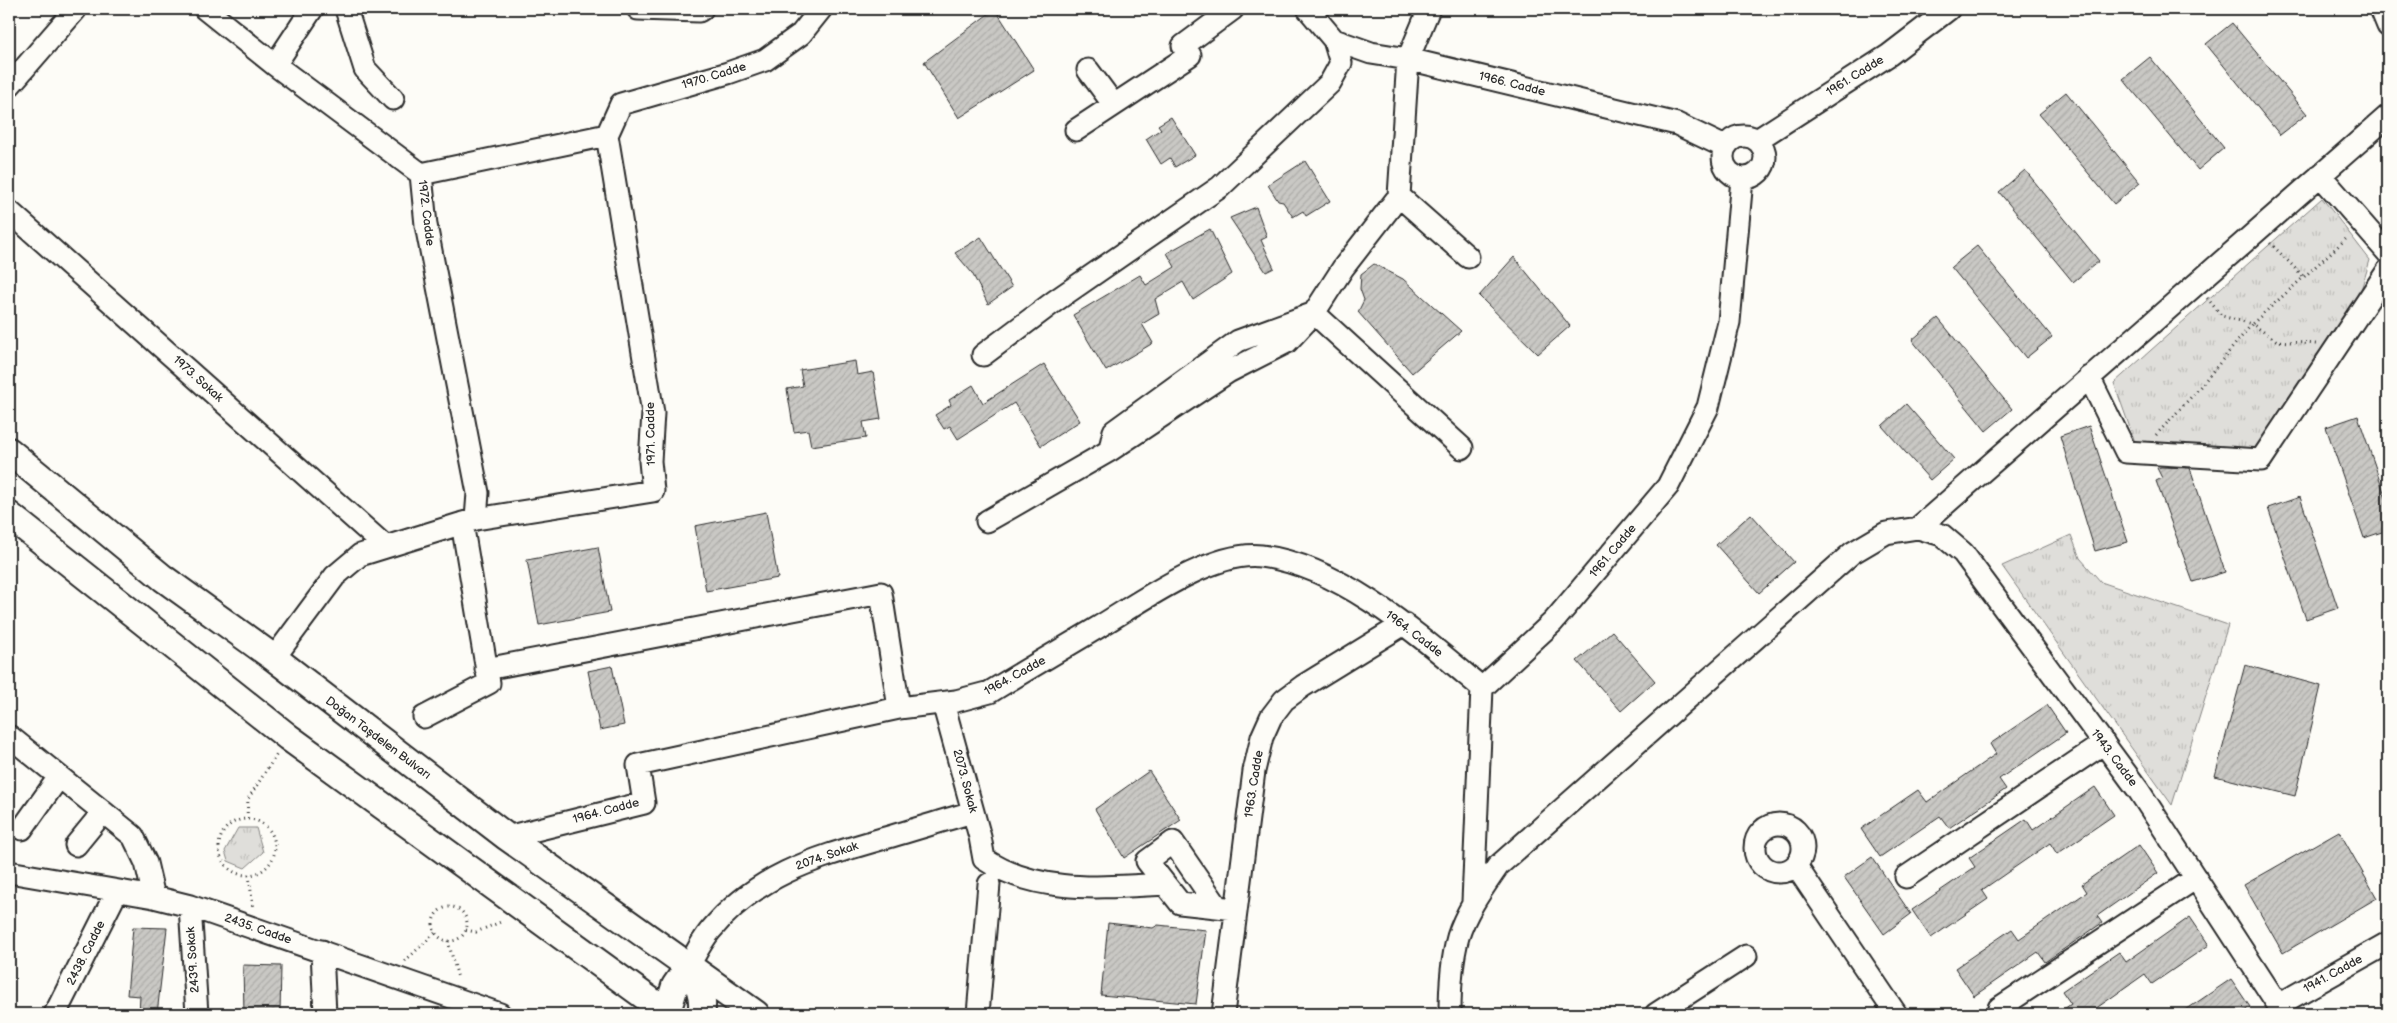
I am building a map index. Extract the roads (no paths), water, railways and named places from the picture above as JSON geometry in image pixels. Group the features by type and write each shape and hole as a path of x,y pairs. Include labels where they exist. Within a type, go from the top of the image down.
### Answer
{"main road":[{"name":"Doğan Taşdelen Bulvarı","path":"9,451 163,578 274,658 507,837 756,1014"},
{"path":"9,515 288,737 667,1014 675,986 688,967 698,981 702,995 701,1014"}],"street":[{"path":"9,86 76,9"},
{"name":"1972. Cadde","path":"205,9 274,65 421,174 426,225 478,493 469,521 486,669"},
{"path":"274,65 312,9"},
{"path":"346,9 365,70 394,99"},
{"path":"638,9 675,11 699,11 702,9"},
{"name":"1970. Cadde","path":"607,135 622,104 728,73 765,60 801,34 821,9"},
{"path":"1076,130 1190,55 1183,46 1233,9"},
{"path":"983,355 1055,302 1220,188 1330,84 1341,63 1334,40 1308,9"},
{"path":"987,521 1109,451 1114,431 1238,341 1314,313 1343,268 1398,196 1408,59 1429,9"},
{"name":"1961. Cadde","path":"1757,140 1889,55 1949,9"},
{"path":"2381,9 2388,26"},
{"name":"1966. Cadde","path":"1334,40 1371,53 1408,59 1677,124 1725,147"},
{"path":"1088,70 1114,105"},
{"path":"1450,1014 1451,980 1458,937 1473,904 1498,866 1852,553 1886,533 1918,528 2388,116"},
{"path":"421,174 607,135"},
{"name":"1971. Cadde","path":"274,658 335,576 360,555 469,521 654,490 650,461 653,413 607,135"},
{"path":"1750,136 1757,140 1765,151 1764,165 1755,176 1742,178 1729,172 1725,167 1723,153 1725,147 1736,137 1750,136"},
{"path":"2320,175 2388,253"},
{"name":"1961. Cadde","path":"1482,688 1554,622 1668,486 1708,407 1729,322 1742,178"},
{"path":"1398,196 1468,257"},
{"name":"1973. Sokak","path":"9,211 386,547"},
{"path":"2089,377 2126,452 2261,460 2388,270"},
{"path":"1314,313 1462,448"},
{"name":"1943. Cadde","path":"1918,528 1942,534 1963,553 2139,791 2281,1010"},
{"name":"1964. Cadde","path":"507,837 644,802 638,765 899,708 943,703 990,692 1174,582 1214,563 1237,558 1260,556 1310,570 1360,595 1404,624 1482,688"},
{"path":"424,717 489,683 486,669 880,593 899,708"},
{"name":"1963. Cadde","path":"1223,1014 1226,908 1262,737 1271,717 1284,700 1303,686 1404,624"},
{"path":"1473,904 1482,688"},
{"name":"2073. Sokak","path":"943,703 984,859 1002,870 1024,878 1064,886 1094,888 1165,884"},
{"path":"9,736 133,836 146,863 154,897"},
{"path":"1906,877 2104,743"},
{"path":"22,829 60,777"},
{"path":"76,845 103,812"},
{"name":"2074. Sokak","path":"688,967 709,932 722,918 750,894 791,868 820,856 973,812"},
{"path":"1173,842 1226,908 1180,904 1147,860 1173,842"},
{"path":"1796,866 1896,1014"},
{"name":"2435. Cadde","path":"9,872 154,897 190,906 499,1014"},
{"path":"1999,1008 2196,878"},
{"path":"978,1014 989,884"},
{"name":"2438. Cadde","path":"55,1014 117,891"},
{"name":"2439. Sokak","path":"190,906 197,1014"},
{"name":"1941. Cadde","path":"2281,1010 2388,943"},
{"path":"322,951 325,1014"},
{"path":"1656,1014 1746,956"}]}
